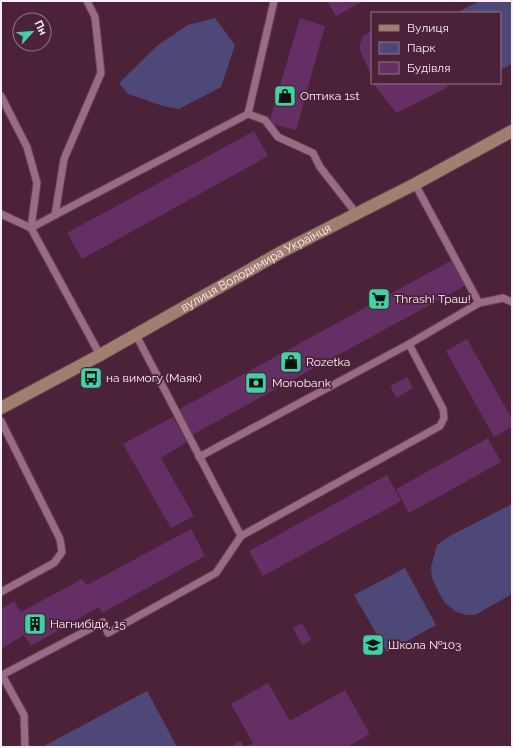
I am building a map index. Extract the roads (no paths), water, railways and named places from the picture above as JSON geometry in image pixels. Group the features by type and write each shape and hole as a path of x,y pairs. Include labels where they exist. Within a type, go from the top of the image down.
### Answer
{"street":[{"name":"вулиця Володимира Українця","path":"1,408 100,356 283,251 415,184 512,131"}],"lane":[{"path":"55,215 64,159 101,73 95,17 87,1"},
{"path":"248,114 274,1"},
{"path":"1,96 27,147 37,183 31,228 100,356"},
{"path":"31,228 248,114 265,120 278,137 313,153 320,167 356,213"},
{"path":"415,184 479,303"},
{"path":"1,214 31,228"},
{"path":"200,457 409,344 479,303 503,298 512,302"},
{"path":"136,335 241,536"},
{"path":"24,746 24,715 2,674 103,622 108,633 216,573 241,536 440,426 444,418 443,409 409,344"},
{"path":"1,421 60,539 62,552 54,563 1,592"}],"place":[{"name":"Оптика 1st","path":"285,96"},
{"name":"Thrash! Траш!","path":"379,299"},
{"name":"Rozetka","path":"291,362"},
{"name":"на вимогу (Маяк)","path":"91,378"},
{"name":"Monobank","path":"256,383"},
{"name":"Нагнибіди, 15","path":"35,624"},
{"name":"Школа №103","path":"373,645"}]}
